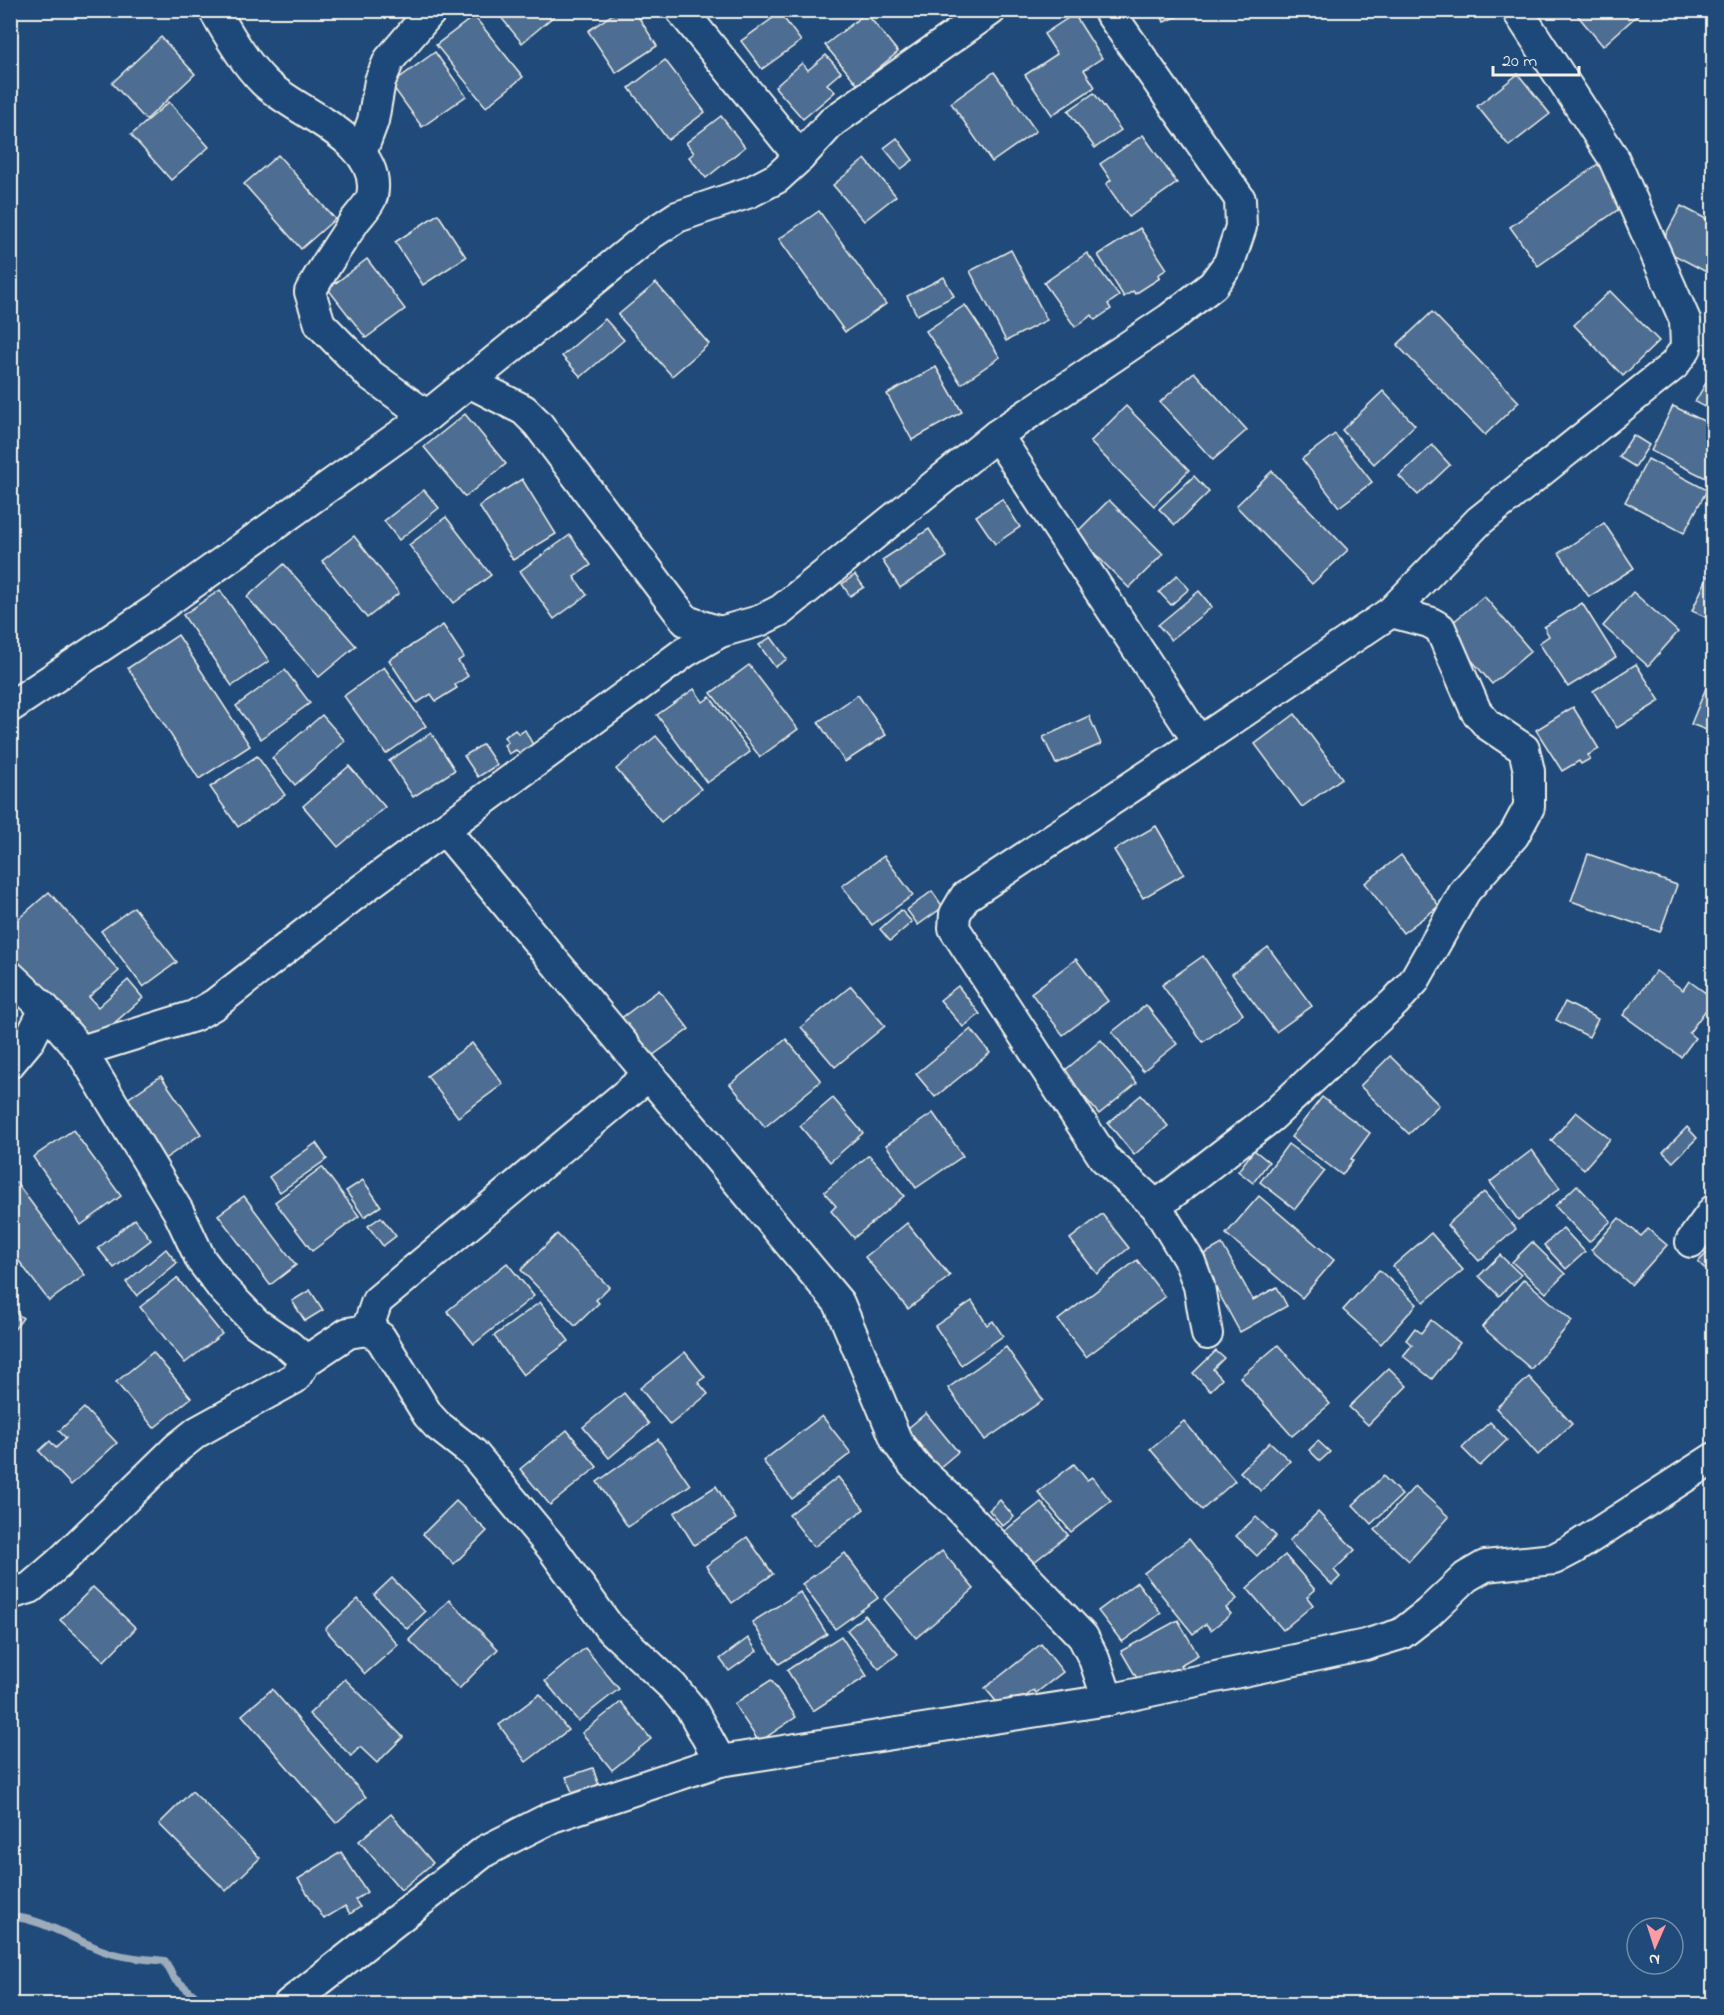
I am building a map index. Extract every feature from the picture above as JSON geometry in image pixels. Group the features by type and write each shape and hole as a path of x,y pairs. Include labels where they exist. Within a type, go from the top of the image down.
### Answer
{"street":[{"path":"214,10 248,66 266,84 284,99 344,136 361,153 372,177 372,197 310,292 320,324 369,374 427,416"},
{"path":"361,153 373,121 380,81 389,60 432,10"},
{"path":"681,10 800,157"},
{"path":"10,707 154,610 427,416 651,234 677,217 750,192 777,178 832,122 991,10"},
{"path":"81,1051 194,1016 215,1004 353,896 685,652 720,632 759,621 781,610 997,435 1169,319 1213,285 1230,263 1241,227 1240,199 1108,10"},
{"path":"1207,1334 1199,1286 1190,1262 1156,1206 1104,1158 954,928 955,914 965,897 1390,612 1479,521 1674,365 1686,348 1685,320 1612,157 1517,10"},
{"path":"469,382 524,410 538,424 686,621 720,632"},
{"path":"997,435 1199,742"},
{"path":"1156,1206 1271,1117 1395,1002 1414,981 1465,891 1514,835 1528,807 1529,771 1524,749 1488,725 1476,711 1440,628 1429,622 1390,612"},
{"path":"685,652 686,621"},
{"path":"444,829 839,1303 897,1442 913,1464 955,1503 1083,1637 1094,1659 1108,1700"},
{"path":"10,976 45,1009 81,1051 178,1211 201,1260 223,1289 256,1323 306,1362"},
{"path":"10,1062 30,1039 45,1009"},
{"path":"367,1330 377,1301 649,1075"},
{"path":"1691,1242 1713,1210"},
{"path":"10,1594 30,1588 58,1564 177,1448 197,1432 295,1378 306,1362 348,1332 367,1330 380,1336 428,1415 437,1425 473,1453 552,1548 608,1626 673,1687 692,1710 720,1761"},
{"path":"289,2004 485,1851 552,1817 720,1761 1108,1700 1365,1645 1401,1634 1428,1613 1466,1577 1485,1566 1554,1559 1713,1458"}],"building":[{"path":"495,10 560,10 560,11 522,43"},
{"path":"619,10 634,10 657,46 616,73 588,31"},
{"path":"1159,10 1194,10 1164,22"},
{"path":"1573,10 1643,10 1603,46"},
{"path":"780,13 801,41 762,69 741,41"},
{"path":"866,13 898,52 858,85 825,45"},
{"path":"1074,14 1102,58 1084,70 1095,87 1052,115 1025,75 1057,54 1044,34"},
{"path":"474,16 523,77 486,107 436,45"},
{"path":"161,37 195,74 146,120 112,83"},
{"path":"435,52 466,96 422,127 391,84"},
{"path":"826,55 841,72 827,84 835,92 803,119 775,87 802,63 808,70"},
{"path":"665,60 705,112 668,140 629,88"},
{"path":"994,72 1036,131 992,162 951,103"},
{"path":"1518,74 1550,114 1509,146 1477,106"},
{"path":"1094,93 1121,130 1095,148 1068,111"},
{"path":"169,102 209,147 171,180 131,135"},
{"path":"721,116 745,147 706,178 689,157 694,153 686,143"},
{"path":"1143,135 1177,183 1129,217 1106,184 1111,180 1100,164"},
{"path":"897,138 913,160 901,169 884,148"},
{"path":"278,155 335,219 301,249 244,184"},
{"path":"865,159 896,196 864,221 833,185"},
{"path":"1598,164 1626,204 1538,266 1510,227"},
{"path":"1681,206 1714,223 1714,276 1659,247"},
{"path":"819,211 886,304 845,332 779,239"},
{"path":"438,214 466,257 423,285 395,242"},
{"path":"1140,228 1167,269 1158,275 1160,278 1135,294 1133,291 1124,297 1098,255"},
{"path":"1011,250 1047,320 1006,341 970,271"},
{"path":"1087,253 1119,296 1108,304 1111,309 1095,320 1092,315 1075,327 1044,283"},
{"path":"367,259 405,309 366,338 328,289"},
{"path":"944,277 954,296 917,315 907,296"},
{"path":"656,283 709,344 672,376 618,315"},
{"path":"1610,291 1659,341 1623,376 1574,325"},
{"path":"965,305 1000,357 961,384 926,331"},
{"path":"1432,312 1519,402 1485,435 1397,345"},
{"path":"605,319 624,340 581,377 562,356"},
{"path":"936,367 962,412 912,440 887,394"},
{"path":"1714,369 1714,412 1695,402"},
{"path":"1194,372 1247,430 1213,460 1160,402"},
{"path":"1383,391 1415,425 1374,464 1342,430"},
{"path":"1126,406 1189,470 1154,506 1090,442"},
{"path":"1673,406 1714,426 1714,482 1651,451"},
{"path":"465,414 506,464 465,497 424,447"},
{"path":"1335,434 1372,482 1339,507 1302,459"},
{"path":"1633,435 1649,445 1635,467 1619,457"},
{"path":"1432,445 1450,465 1418,495 1399,476"},
{"path":"1648,459 1707,490 1684,533 1625,502"},
{"path":"1272,471 1348,550 1312,584 1236,506"},
{"path":"1194,476 1209,492 1175,525 1159,509"},
{"path":"522,479 556,534 513,560 479,506"},
{"path":"424,490 439,508 399,540 384,521"},
{"path":"1002,499 1020,527 995,544 976,516"},
{"path":"1109,500 1163,554 1129,588 1075,534"},
{"path":"446,517 491,575 454,603 409,545"},
{"path":"1604,523 1634,568 1589,597 1559,553"},
{"path":"929,529 947,557 900,588 882,560"},
{"path":"570,535 591,565 574,577 587,595 554,619 520,571"},
{"path":"354,536 399,593 367,618 322,561"},
{"path":"284,564 356,646 319,677 247,597"},
{"path":"1711,569 1714,570 1714,621 1692,611"},
{"path":"855,575 864,587 850,596 842,584"},
{"path":"1177,575 1189,589 1171,605 1159,592"},
{"path":"220,590 269,661 232,686 183,615"},
{"path":"1199,591 1212,607 1171,640 1158,625"},
{"path":"1633,592 1678,632 1648,666 1603,626"},
{"path":"1484,596 1531,651 1492,684 1445,629"},
{"path":"1582,603 1616,657 1568,687 1539,643 1549,636 1544,627"},
{"path":"443,625 464,657 458,661 468,676 455,685 457,688 436,701 431,694 417,703 389,660"},
{"path":"178,635 250,746 199,779 128,668"},
{"path":"771,637 787,659 775,667 759,645"},
{"path":"1636,664 1660,701 1617,728 1593,691"},
{"path":"749,665 798,729 760,757 711,693"},
{"path":"384,667 426,726 386,754 344,696"},
{"path":"285,670 310,703 261,739 236,706"},
{"path":"1706,688 1714,691 1714,733 1691,724"},
{"path":"694,689 703,702 710,697 750,752 707,783 657,715"},
{"path":"858,695 886,735 845,762 818,722"},
{"path":"1573,707 1599,749 1588,755 1590,759 1581,764 1579,761 1562,771 1536,730"},
{"path":"1295,714 1342,778 1302,807 1255,744"},
{"path":"322,715 345,741 295,785 272,758"},
{"path":"1089,716 1101,744 1056,764 1043,737"},
{"path":"515,730 519,734 525,730 533,745 519,753 516,750 509,754 504,745 508,742 504,737"},
{"path":"431,733 455,770 413,797 389,761"},
{"path":"656,736 701,789 661,822 616,769"},
{"path":"483,744 497,765 478,777 464,756"},
{"path":"257,756 285,795 238,827 210,787"},
{"path":"349,766 385,807 338,847 303,806"},
{"path":"1156,826 1184,874 1143,898 1114,850"},
{"path":"1588,854 1677,885 1660,932 1571,901"},
{"path":"1401,855 1439,906 1403,933 1365,883"},
{"path":"884,856 913,895 872,925 842,886"},
{"path":"932,891 943,907 918,925 907,910"},
{"path":"49,892 119,971 89,997 98,1007 128,980 143,998 89,1045 10,956 10,926"},
{"path":"134,907 177,962 143,987 101,931"},
{"path":"901,910 912,922 890,941 880,929"},
{"path":"1268,947 1312,1006 1276,1032 1232,974"},
{"path":"1203,956 1243,1014 1203,1042 1162,985"},
{"path":"1076,959 1108,1001 1063,1035 1031,993"},
{"path":"1656,971 1683,990 1689,981 1714,999 1689,1033 1695,1038 1681,1057 1623,1015"},
{"path":"851,986 885,1026 835,1067 801,1027"},
{"path":"958,986 980,1014 963,1027 940,1000"},
{"path":"659,990 689,1029 645,1061 616,1022"},
{"path":"1565,1002 1598,1019 1589,1037 1556,1020"},
{"path":"1146,1005 1177,1044 1143,1071 1112,1032"},
{"path":"971,1029 990,1053 935,1097 916,1074"},
{"path":"786,1039 821,1081 765,1127 730,1084"},
{"path":"1101,1040 1137,1083 1099,1114 1063,1072"},
{"path":"472,1043 503,1084 458,1117 427,1076"},
{"path":"1390,1056 1439,1105 1409,1134 1360,1086"},
{"path":"161,1076 201,1134 160,1162 120,1104"},
{"path":"1141,1095 1168,1126 1134,1155 1108,1123"},
{"path":"1322,1097 1370,1133 1342,1175 1291,1137"},
{"path":"833,1098 863,1133 830,1162 800,1126"},
{"path":"1576,1112 1610,1139 1584,1169 1551,1141"},
{"path":"933,1113 963,1156 916,1188 886,1145"},
{"path":"1687,1127 1697,1138 1673,1162 1663,1152"},
{"path":"73,1130 121,1196 81,1225 33,1157"},
{"path":"316,1143 327,1159 280,1192 269,1177"},
{"path":"1288,1144 1325,1171 1295,1209 1260,1182"},
{"path":"1254,1150 1269,1162 1253,1183 1238,1171"},
{"path":"1532,1150 1560,1188 1518,1220 1490,1182"},
{"path":"869,1155 904,1196 854,1238 831,1211 836,1206 824,1192"},
{"path":"322,1167 359,1216 312,1251 275,1202"},
{"path":"363,1180 381,1206 364,1217 346,1191"},
{"path":"16,1182 85,1275 49,1301 10,1249 10,1186"},
{"path":"1577,1185 1611,1221 1589,1242 1555,1206"},
{"path":"1484,1192 1516,1229 1479,1261 1447,1225"},
{"path":"244,1196 296,1265 270,1285 218,1215"},
{"path":"1259,1196 1334,1260 1302,1298 1226,1234"},
{"path":"1102,1214 1129,1248 1097,1274 1070,1239"},
{"path":"381,1217 396,1236 383,1246 368,1226"},
{"path":"1619,1218 1641,1236 1648,1229 1667,1245 1631,1285 1591,1250"},
{"path":"135,1219 151,1240 114,1268 98,1248"},
{"path":"907,1223 950,1276 908,1309 865,1257"},
{"path":"1563,1228 1585,1252 1566,1269 1544,1245"},
{"path":"1431,1233 1463,1270 1424,1302 1393,1266"},
{"path":"557,1234 609,1287 596,1300 599,1303 575,1326 521,1270"},
{"path":"1532,1242 1565,1274 1546,1293 1512,1262"},
{"path":"1222,1244 1253,1300 1277,1287 1287,1306 1240,1332 1199,1257"},
{"path":"1714,1246 1714,1277 1698,1262"},
{"path":"166,1249 177,1263 137,1296 126,1282"},
{"path":"1500,1255 1521,1275 1499,1296 1479,1276"},
{"path":"1137,1260 1165,1297 1086,1357 1058,1320"},
{"path":"507,1263 534,1296 474,1344 447,1311"},
{"path":"1379,1270 1417,1304 1381,1344 1343,1310"},
{"path":"177,1278 222,1334 185,1363 140,1307"},
{"path":"1524,1279 1572,1321 1531,1369 1482,1327"},
{"path":"310,1290 323,1310 305,1321 292,1301"},
{"path":"972,1301 987,1325 993,1321 1003,1336 961,1365 935,1326"},
{"path":"540,1302 569,1341 523,1375 494,1336"},
{"path":"10,1309 23,1318 10,1335"},
{"path":"1431,1320 1460,1343 1432,1379 1403,1356 1412,1345 1406,1340 1415,1328 1421,1333"},
{"path":"1278,1345 1330,1404 1292,1436 1240,1377"},
{"path":"1006,1347 1043,1400 985,1440 948,1388"},
{"path":"1216,1351 1224,1358 1213,1369 1222,1379 1210,1391 1193,1373"},
{"path":"153,1352 191,1398 154,1428 116,1382"},
{"path":"685,1352 705,1377 698,1382 708,1394 670,1425 640,1388"},
{"path":"1389,1368 1407,1386 1368,1425 1349,1407"},
{"path":"1529,1377 1572,1424 1538,1455 1496,1408"},
{"path":"624,1393 649,1424 609,1458 583,1427"},
{"path":"84,1408 117,1443 71,1485 39,1451 50,1441 56,1448 66,1438 59,1431"},
{"path":"926,1413 958,1452 939,1468 907,1429"},
{"path":"822,1416 851,1453 792,1499 763,1461"},
{"path":"1184,1421 1235,1481 1202,1510 1150,1449"},
{"path":"1490,1422 1507,1440 1480,1466 1462,1448"},
{"path":"567,1430 597,1467 550,1505 520,1469"},
{"path":"658,1439 690,1485 628,1527 597,1482"},
{"path":"1318,1441 1330,1452 1320,1461 1309,1450"},
{"path":"1270,1442 1290,1461 1261,1491 1240,1472"},
{"path":"1074,1464 1087,1480 1092,1477 1111,1501 1071,1532 1038,1492"},
{"path":"1383,1476 1402,1495 1371,1524 1353,1505"},
{"path":"838,1477 864,1509 814,1547 789,1515"},
{"path":"716,1486 736,1519 694,1545 674,1513"},
{"path":"1415,1486 1449,1517 1409,1561 1375,1530"},
{"path":"1000,1500 1014,1517 1003,1526 989,1510"},
{"path":"456,1501 487,1531 454,1564 423,1534"},
{"path":"1041,1502 1068,1535 1029,1566 1002,1533"},
{"path":"1318,1512 1355,1550 1334,1570 1340,1577 1332,1585 1289,1541"},
{"path":"1256,1517 1276,1536 1257,1556 1236,1536"},
{"path":"747,1537 773,1574 732,1603 706,1566"},
{"path":"1189,1539 1237,1599 1226,1608 1231,1614 1211,1630 1206,1624 1193,1634 1144,1573"},
{"path":"942,1551 974,1589 916,1638 884,1599"},
{"path":"845,1553 878,1598 835,1629 802,1584"},
{"path":"1285,1555 1315,1590 1307,1597 1313,1605 1283,1630 1247,1588"},
{"path":"392,1578 425,1612 407,1629 374,1595"},
{"path":"1137,1582 1161,1613 1122,1642 1098,1611"},
{"path":"93,1587 136,1628 104,1661 60,1620"},
{"path":"800,1592 827,1634 779,1664 752,1622"},
{"path":"358,1599 398,1645 365,1674 325,1629"},
{"path":"449,1600 498,1649 459,1689 409,1640"},
{"path":"865,1615 898,1654 879,1669 847,1630"},
{"path":"1178,1620 1198,1655 1180,1665 1183,1670 1177,1673 1175,1669 1142,1687 1121,1651"},
{"path":"841,1636 867,1676 813,1711 787,1670"},
{"path":"748,1638 757,1651 729,1671 720,1659"},
{"path":"1041,1644 1063,1672 1036,1693 1034,1690 1016,1704 1011,1697 1000,1706 985,1688"},
{"path":"585,1648 619,1689 578,1721 545,1681"},
{"path":"345,1679 403,1737 377,1763 360,1747 351,1756 309,1714"},
{"path":"771,1680 796,1717 759,1742 734,1704"},
{"path":"272,1689 366,1797 336,1823 242,1715"},
{"path":"540,1694 568,1730 526,1762 499,1725"},
{"path":"621,1702 651,1739 612,1770 582,1733"},
{"path":"593,1768 600,1789 574,1797 566,1777"},
{"path":"192,1791 260,1858 226,1891 159,1824"},
{"path":"391,1814 433,1863 401,1890 359,1841"},
{"path":"341,1852 367,1892 355,1900 360,1907 350,1914 345,1906 324,1919 298,1879"}],"waterway":[{"path":"10,1917 34,1921 110,1953 165,1961 174,1978 204,2004"}]}
